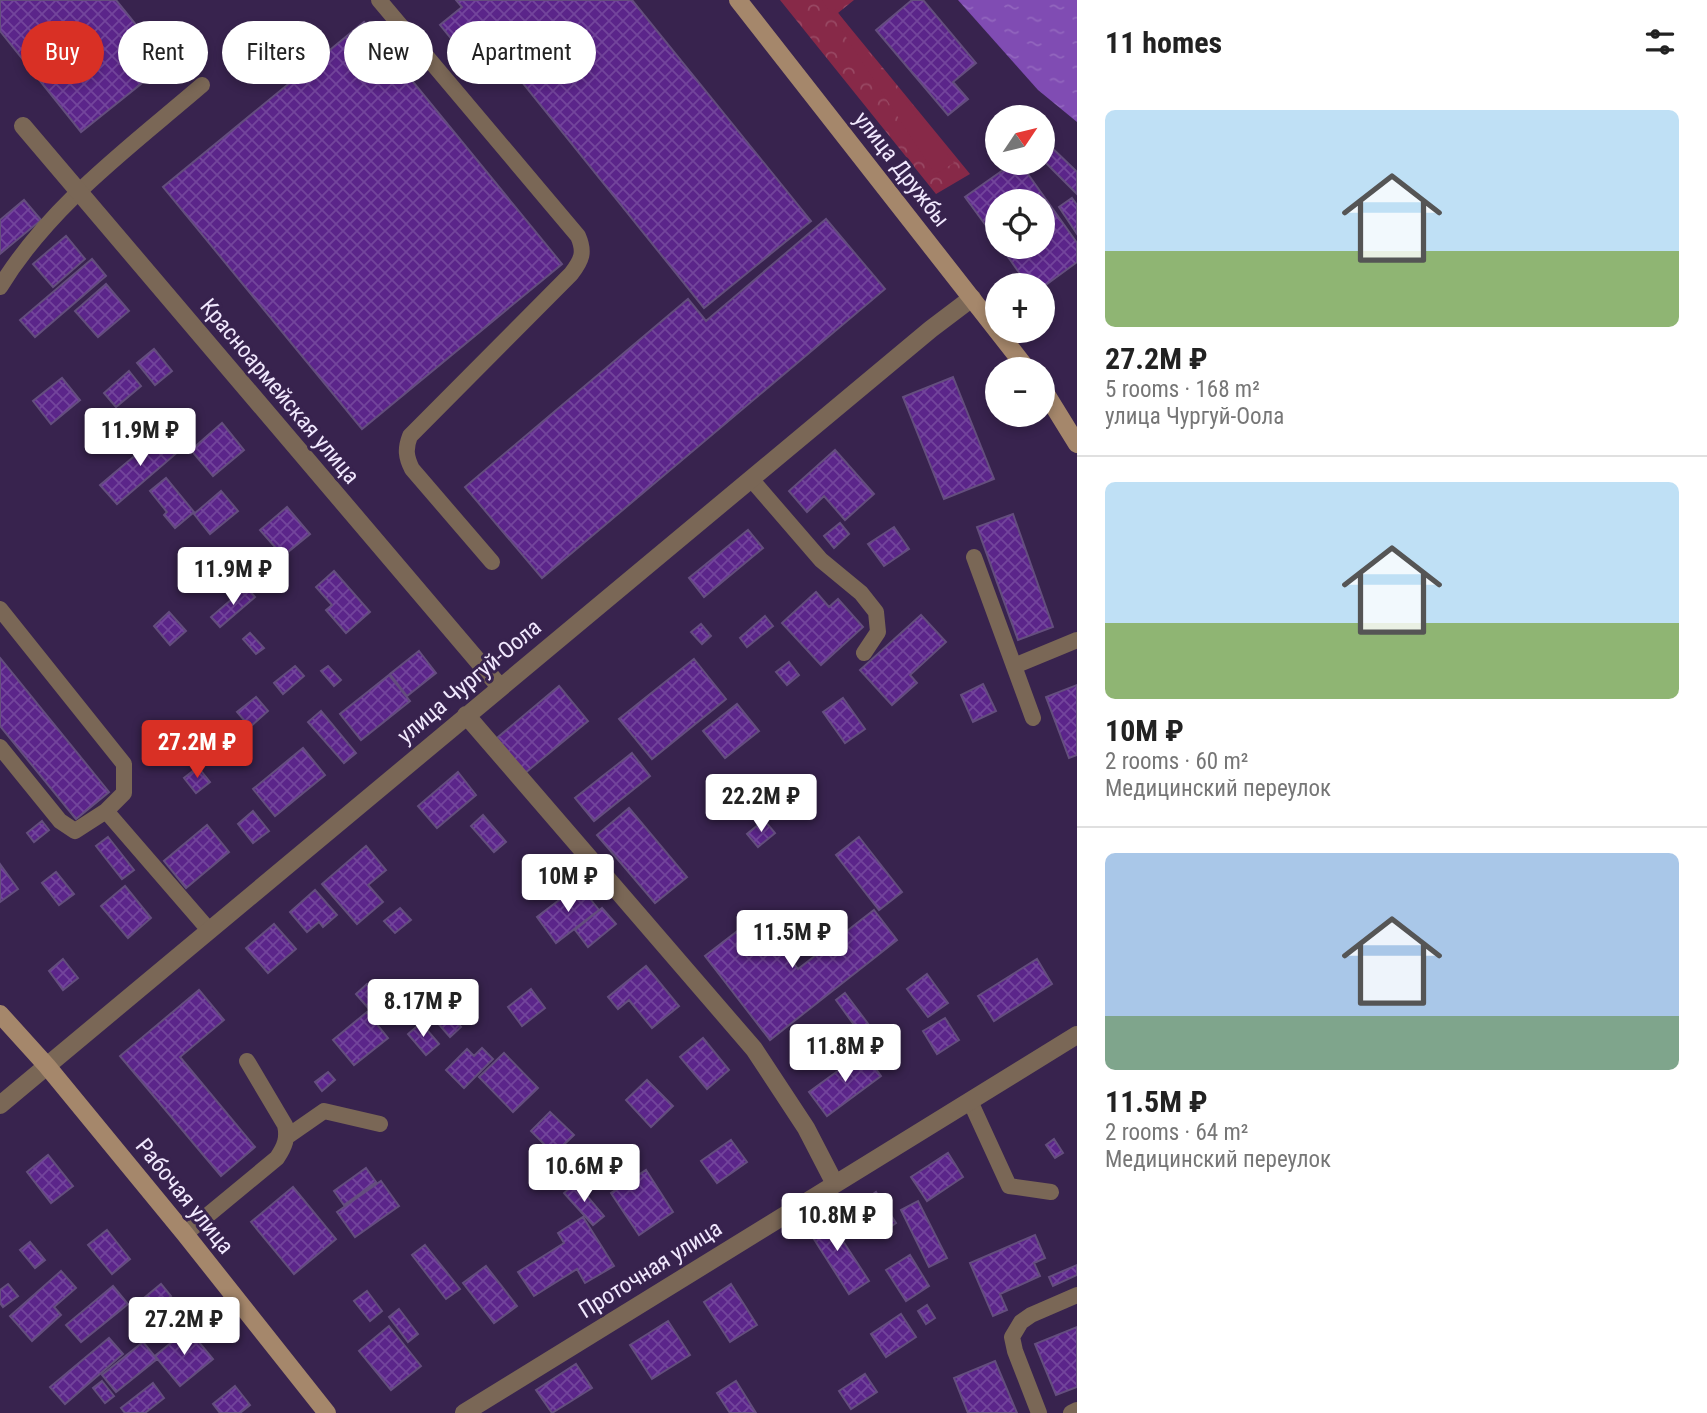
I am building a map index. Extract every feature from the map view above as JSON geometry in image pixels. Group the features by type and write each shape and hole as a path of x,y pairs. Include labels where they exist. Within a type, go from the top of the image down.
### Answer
{"main road":[{"name":"улица Дружбы","path":"738,0 1018,357"},
{"path":"1055,408 1077,443"},
{"name":"Рабочая улица","path":"0,1014 47,1066 185,1234 327,1413"}],"street":[{"name":"Красноармейская улица","path":"23,126 500,687"},
{"name":"улица Чургуй-Оола","path":"0,1105 931,328 972,298"},
{"path":"466,715 754,1049 806,1128 835,1184"},
{"name":"Проточная улица","path":"464,1413 1077,1035"}],"lane":[{"path":"379,0 578,236 584,250 581,262 571,274 410,436 406,447 406,458 412,469 492,562"},
{"path":"0,287 37,234 78,191 202,85"},
{"path":"751,479 821,560 861,593 876,612 878,632 864,653"},
{"path":"974,557 1033,718"},
{"path":"0,609 124,764 124,793 106,811 75,831 60,821 0,747"},
{"path":"1014,666 1077,640"},
{"path":"106,811 209,930"},
{"path":"185,1234 277,1158 284,1148 288,1136 285,1125 247,1061"},
{"path":"970,1101 1009,1186 1051,1192"},
{"path":"288,1136 324,1111 380,1124"},
{"path":"1039,1413 1015,1352 1012,1337 1020,1322 1077,1295"},
{"path":"1071,1413 1077,1410"}],"green space":[{"path":"780,0 854,0 838,13 970,174 936,194"},
{"path":"822,0 845,0 835,9 954,163 935,174"}],"water":[{"path":"958,0 1077,0 1077,122 1038,90"}],"building":[{"path":"0,0 116,0 133,21 118,21 118,84 141,84 81,132 43,84 104,84 104,21 21,21 21,57 0,31"},
{"path":"456,0 632,0 811,221 704,308 524,84 596,84 596,21 447,21 447,34 440,25 462,7"},
{"path":"912,0 923,0 976,63 953,82 968,99 948,115 876,30"},
{"path":"344,38 344,84 415,84 562,264 362,429 163,187 288,84 330,84 330,50"},
{"path":"1055,151 1077,172 1077,194 1055,172"},
{"path":"996,175 1029,175 1039,189 985,189 985,224 965,197"},
{"path":"1072,198 1077,205 1077,234 1059,207"},
{"path":"24,200 41,220 0,254 0,220"},
{"path":"1055,212 1077,243 1077,262 1055,278 1055,273 1019,273 1010,259 1055,259"},
{"path":"826,219 885,289 542,578 465,487 688,299 706,321"},
{"path":"66,236 85,259 53,287 33,264"},
{"path":"92,259 106,276 35,337 20,320"},
{"path":"106,284 129,311 98,337 75,311"},
{"path":"154,349 172,371 155,385 137,363"},
{"path":"129,371 141,386 116,407 104,393"},
{"path":"953,377 994,479 944,499 903,397"},
{"path":"62,378 80,400 51,424 33,401"},
{"path":"222,423 244,450 213,476 191,450"},
{"path":"163,432 179,451 117,504 100,485"},
{"path":"835,450 874,494 845,520 824,496 807,512 789,491"},
{"path":"166,478 194,512 175,528 164,515 167,512 150,491"},
{"path":"221,491 238,511 210,534 194,514"},
{"path":"287,507 310,534 283,556 260,530"},
{"path":"1013,514 1053,627 1018,640 977,527"},
{"path":"840,523 849,534 834,548 824,536"},
{"path":"894,527 909,549 884,566 868,544"},
{"path":"748,530 763,548 704,597 689,578"},
{"path":"248,566 255,574 234,592 227,584"},
{"path":"334,571 370,612 346,633 326,610 332,605 316,587"},
{"path":"246,587 255,597 220,627 211,617"},
{"path":"816,592 829,607 838,599 863,627 821,665 782,623"},
{"path":"169,612 186,631 170,645 154,626"},
{"path":"921,615 946,642 910,675 917,683 892,705 860,670"},
{"path":"765,616 773,626 747,647 740,638"},
{"path":"701,624 711,636 702,644 691,632"},
{"path":"250,633 264,648 256,654 243,639"},
{"path":"419,651 436,673 407,696 390,674"},
{"path":"0,658 109,792 76,819 0,726"},
{"path":"694,659 726,699 652,759 619,719"},
{"path":"789,662 799,675 787,685 776,672"},
{"path":"295,666 304,676 283,694 274,683"},
{"path":"328,666 341,680 334,686 321,671"},
{"path":"389,675 410,701 361,740 340,714"},
{"path":"983,684 996,711 973,722 961,695"},
{"path":"1077,685 1077,755 1069,758 1046,697"},
{"path":"559,686 588,721 525,773 497,738"},
{"path":"256,697 268,711 250,727 237,712"},
{"path":"843,698 865,729 845,743 823,712"},
{"path":"737,704 759,731 725,758 703,731"},
{"path":"321,711 356,753 344,763 308,722"},
{"path":"303,748 325,775 275,816 253,789"},
{"path":"632,753 650,776 594,821 575,798"},
{"path":"198,767 210,782 196,793 184,778"},
{"path":"458,772 476,795 437,828 418,806"},
{"path":"777,779 788,793 773,805 761,791"},
{"path":"629,808 687,877 655,903 597,835"},
{"path":"253,811 269,831 253,843 238,824"},
{"path":"483,815 506,842 494,852 471,826"},
{"path":"764,820 775,833 758,847 747,834"},
{"path":"42,821 49,830 34,842 27,833"},
{"path":"207,825 229,852 186,888 164,861"},
{"path":"108,837 134,870 122,879 96,846"},
{"path":"859,837 902,892 879,910 836,855"},
{"path":"366,846 386,870 368,885 383,902 357,924 322,884"},
{"path":"0,864 18,889 0,902"},
{"path":"56,872 74,894 59,905 42,883"},
{"path":"579,885 599,910 556,943 537,917"},
{"path":"125,886 151,918 128,938 101,906"},
{"path":"315,890 337,915 323,927 319,922 307,932 290,912"},
{"path":"400,908 411,920 395,933 384,921"},
{"path":"602,908 616,924 588,947 575,930"},
{"path":"874,910 897,940 770,1040 705,956 757,916 798,969"},
{"path":"274,924 296,949 268,973 246,948"},
{"path":"63,959 78,978 63,990 49,971"},
{"path":"1037,959 1052,984 994,1021 978,996"},
{"path":"646,966 679,1006 652,1028 629,1000 618,1009 608,997"},
{"path":"927,974 948,1003 928,1017 907,989"},
{"path":"367,984 380,999 369,1009 356,994"},
{"path":"531,989 545,1008 522,1026 508,1007"},
{"path":"199,990 224,1020 180,1057 255,1147 221,1176 120,1056"},
{"path":"845,993 875,1033 865,1040 836,1000"},
{"path":"448,1011 461,1027 450,1037 436,1021"},
{"path":"367,1012 388,1038 354,1065 333,1040"},
{"path":"945,1018 959,1040 937,1054 923,1031"},
{"path":"421,1023 439,1044 426,1055 408,1034"},
{"path":"703,1038 729,1070 707,1089 680,1057"},
{"path":"482,1048 493,1059 464,1088 446,1070 467,1049 474,1056"},
{"path":"864,1052 881,1076 827,1116 809,1092"},
{"path":"504,1053 538,1088 513,1112 479,1077"},
{"path":"328,1072 335,1080 322,1091 315,1082"},
{"path":"647,1080 673,1106 651,1127 626,1100"},
{"path":"550,1112 574,1135 554,1154 531,1131"},
{"path":"1054,1139 1063,1153 1055,1158 1046,1145"},
{"path":"731,1140 747,1162 717,1183 701,1161"},
{"path":"948,1153 963,1177 927,1201 911,1177"},
{"path":"48,1155 73,1186 51,1203 27,1172"},
{"path":"366,1168 376,1182 344,1205 334,1191"},
{"path":"646,1170 673,1212 639,1235 611,1193"},
{"path":"381,1181 399,1206 355,1237 337,1212"},
{"path":"576,1183 604,1216 593,1225 564,1193"},
{"path":"293,1187 336,1239 294,1274 251,1222"},
{"path":"876,1192 896,1223 883,1232 863,1201"},
{"path":"918,1201 947,1258 929,1267 901,1210"},
{"path":"824,1212 869,1281 849,1294 805,1225"},
{"path":"583,1217 614,1266 585,1283 577,1269 534,1296 518,1272 564,1243 558,1233"},
{"path":"107,1230 130,1259 112,1274 88,1245"},
{"path":"1035,1235 1045,1258 1034,1263 1040,1276 1000,1294 1007,1310 993,1316 970,1263"},
{"path":"30,1242 45,1260 35,1268 20,1250"},
{"path":"425,1245 460,1289 446,1299 412,1255"},
{"path":"910,1255 929,1286 906,1301 886,1270"},
{"path":"1077,1265 1077,1275 1053,1286 1049,1277"},
{"path":"486,1266 517,1306 494,1323 463,1283"},
{"path":"61,1271 76,1288 54,1307 61,1315 32,1341 10,1316"},
{"path":"8,1284 18,1296 3,1307 0,1303 0,1290"},
{"path":"161,1284 171,1296 148,1315 138,1303"},
{"path":"731,1284 757,1325 730,1342 704,1302"},
{"path":"113,1286 128,1304 81,1342 66,1325"},
{"path":"367,1291 382,1311 370,1321 354,1301"},
{"path":"927,1305 935,1318 926,1324 918,1311"},
{"path":"399,1309 418,1334 408,1342 389,1317"},
{"path":"901,1314 916,1337 886,1357 871,1334"},
{"path":"668,1321 690,1355 652,1379 630,1345"},
{"path":"389,1326 421,1366 391,1390 359,1351"},
{"path":"1077,1327 1077,1387 1056,1395 1035,1344"},
{"path":"188,1329 213,1359 180,1386 155,1356"},
{"path":"109,1338 123,1354 65,1404 50,1387"},
{"path":"143,1342 157,1359 116,1392 102,1375"},
{"path":"995,1361 1017,1413 968,1413 954,1378"},
{"path":"576,1364 592,1388 552,1413 536,1390"},
{"path":"865,1374 877,1392 851,1409 839,1391"},
{"path":"102,1381 114,1396 105,1403 93,1388"},
{"path":"736,1381 756,1413 730,1413 717,1393"},
{"path":"153,1383 164,1398 145,1413 125,1413 121,1408"},
{"path":"235,1386 250,1405 240,1413 220,1413 213,1404"}]}
